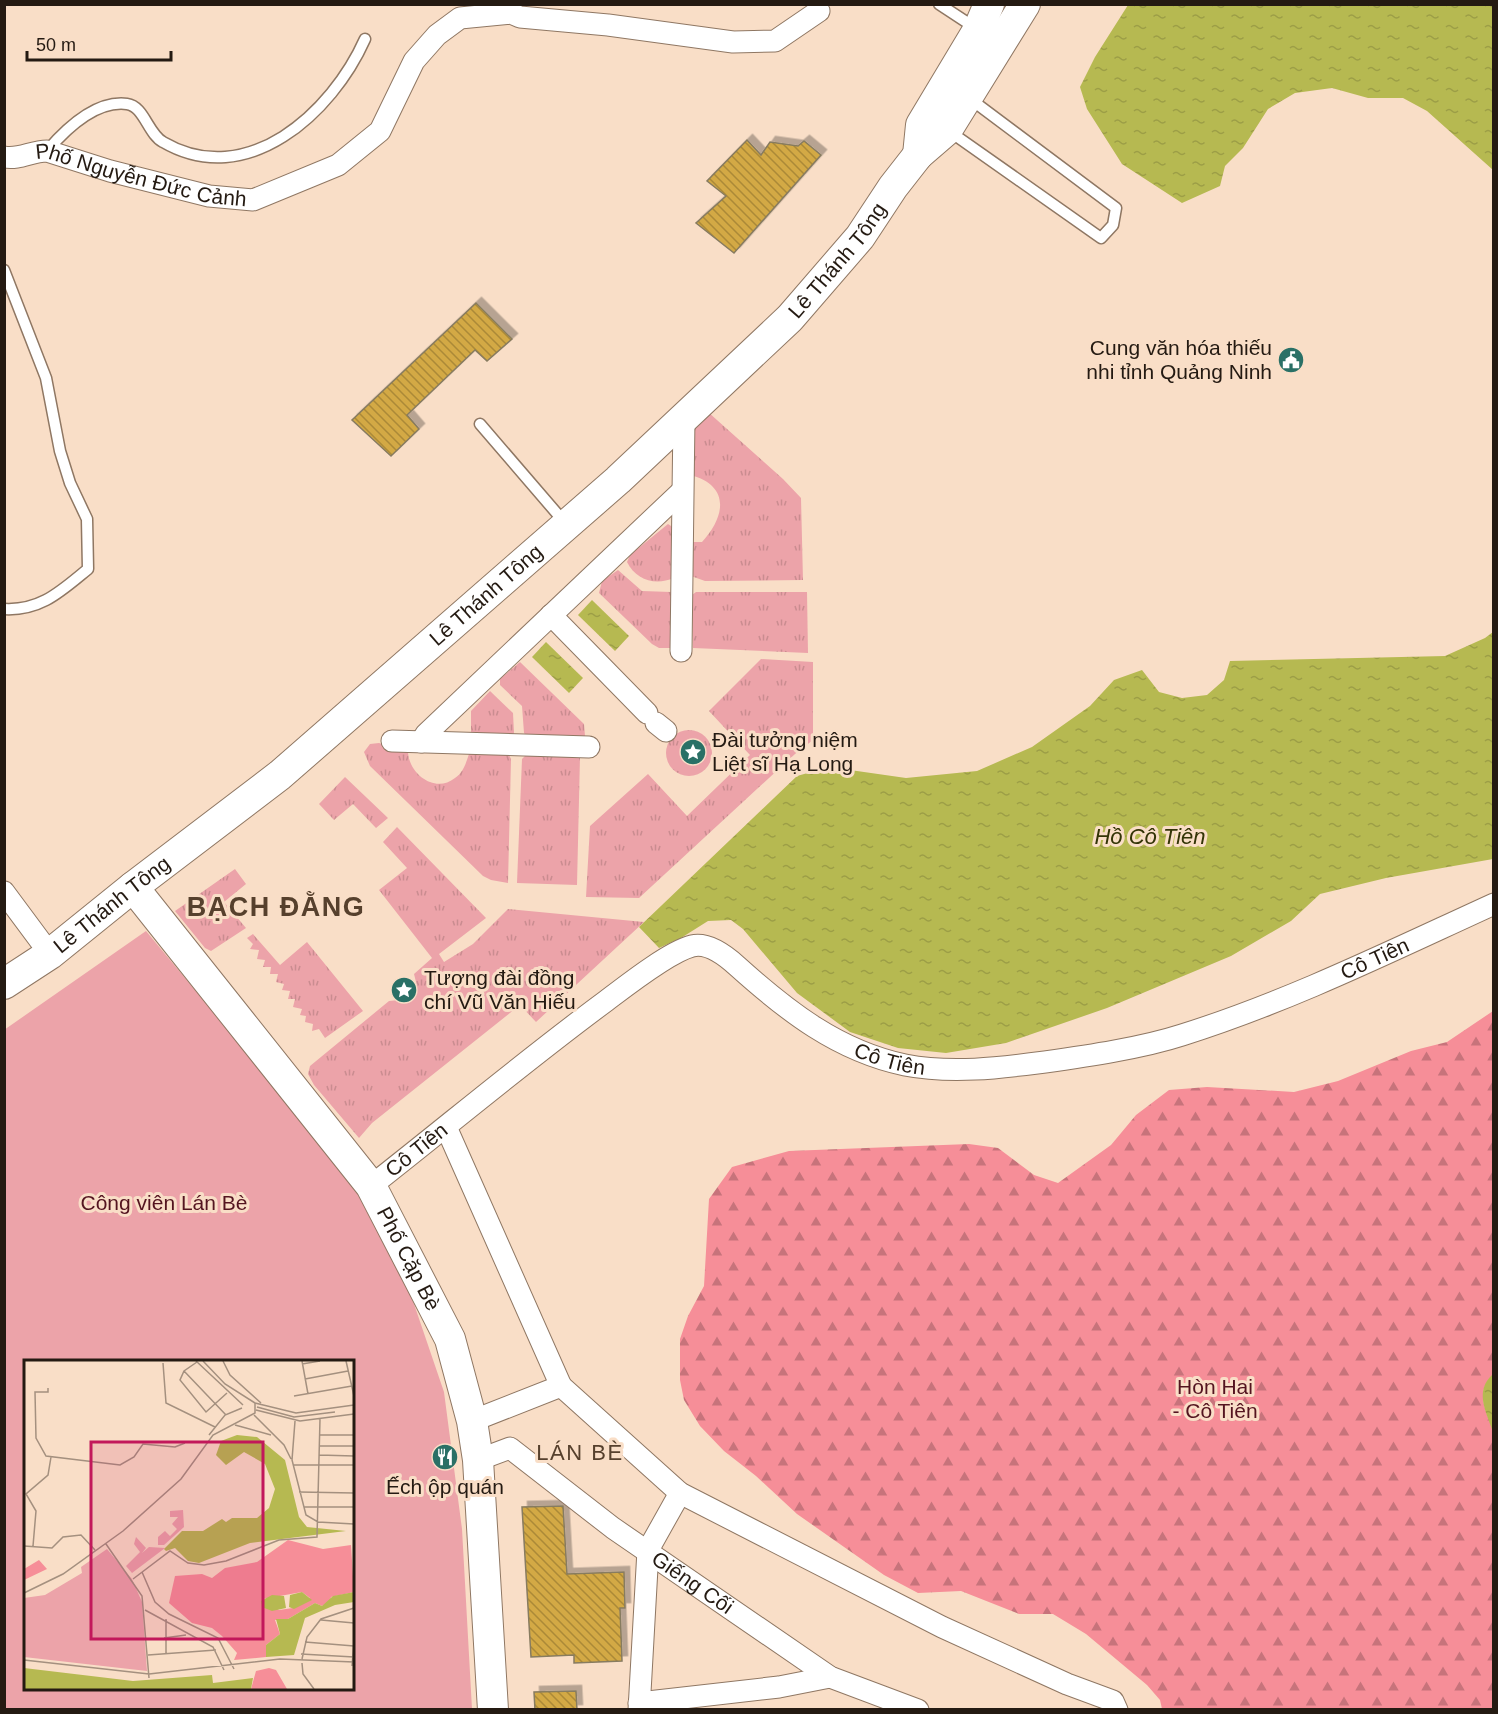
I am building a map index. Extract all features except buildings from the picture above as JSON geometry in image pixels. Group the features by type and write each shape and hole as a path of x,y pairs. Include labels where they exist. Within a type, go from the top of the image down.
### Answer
{"main road":[{"name":"Lê Thánh Tông","path":"4,984 50,954 133,887 280,775 567,525 790,318 860,237 893,187 918,155 921,125 938,122 958,88 1025,4"},
{"name":"Lê Thánh Tông","path":"958,88 983,17"},
{"name":"Phố Cặp Bè","path":"133,887 371,1186 450,1339 472,1421 478,1460 493,1710"}],"street":[{"name":"Phố Nguyễn Đức Cảnh","path":"4,157 17,159 38,151 47,151 110,171 209,196 253,200 338,165 380,131 414,61 437,35 460,18 512,9 520,17 608,24 733,42 774,41 824,9"},
{"path":"681,651 684,417"},
{"path":"421,742 426,734 682,491"},
{"path":"551,615 656,723"},
{"path":"392,741 589,747"},
{"path":"4,892 50,954"},
{"name":"Cô Tiên","path":"371,1186 614,995 666,960 694,945 709,947 730,960 778,1003 807,1025 851,1048 905,1065 989,1070 1065,1059 1180,1036 1358,968 1494,904"},
{"path":"446,1127 561,1386 680,1492 904,1609 1066,1684 1113,1701 1117,1710"},
{"path":"472,1421 561,1386"},
{"name":"Giếng Cối","path":"478,1460 510,1448 613,1528 830,1677 918,1710"},
{"path":"680,1492 648,1550 639,1706 779,1687 830,1677"}],"lane":[{"path":"939,4 983,17"},
{"path":"47,151 69,127 105,107 120,103 130,104 137,108 154,135 183,153 217,158 251,152 285,135 316,113 349,72 365,39"},
{"path":"938,122 1101,238 1113,225 1116,208 958,88"},
{"path":"4,270 46,378 60,451 70,483 87,519 88,569 58,594 26,610 4,609"},
{"path":"480,424 567,525"}],"green space":[{"path":"708,412 801,498 803,580 705,581 691,576 692,542 702,542 716,522 719,512 718,494 712,486 690,475 688,436"},
{"path":"668,524 674,528 674,578 660,581 647,580 635,573 627,562 630,555"},
{"path":"618,570 642,591 671,592 674,595 673,648 659,648 652,644 599,593 602,581"},
{"path":"696,592 807,592 808,653 693,648 692,595"},
{"path":"761,659 813,662 813,740 639,898 586,897 590,826 648,774 687,816 750,755 709,711"},
{"path":"520,662 584,724 585,736 529,738 524,733 522,706 500,685 500,679"},
{"path":"490,691 513,713 514,733 511,737 471,737 471,711"},
{"path":"694,730 706,736 711,744 711,762 706,770 698,775 684,776 676,773 669,766 666,748 669,740 676,733"},
{"path":"379,743 408,752 409,760 418,774 432,783 439,784 458,776 469,754 509,755 511,759 508,883 483,876 370,766 364,752 370,744"},
{"path":"526,755 580,757 577,885 517,883 522,759"},
{"path":"345,777 388,818 376,828 353,804 334,820 319,804"},
{"path":"397,827 486,918 439,954 444,962 473,944 508,909 644,922 536,1022 520,1005 372,1123 359,1138 314,1085 308,1074 310,1066 389,1001 410,999 417,986 414,974 432,958 379,890 407,868 383,842"},
{"path":"235,869 246,884 224,902 246,928 211,951 205,948 175,911"},
{"name":"Công viên Lán Bè","path":"146,931 362,1191 414,1304 444,1392 462,1529 472,1709 5,1709 4,1030"},
{"path":"253,934 280,965 307,942 363,1011 325,1038 319,1029 312,1031 313,1024 305,1022 306,1016 300,1015 302,1009 293,1007 295,999 288,999 290,991 282,990 284,984 276,982 278,974 270,974 271,967 263,967 265,960 257,959 259,950 250,949 253,944 247,938"},
{"name":"Hòn Hai - Cô Tiên","path":"1493,1011 1494,1374 1484,1387 1483,1394 1485,1409 1494,1432 1493,1709 1162,1709 1160,1700 1147,1685 1086,1634 1053,1614 1019,1614 961,1591 918,1593 884,1575 797,1514 756,1476 724,1451 700,1426 684,1400 680,1380 680,1339 688,1316 704,1286 709,1199 732,1167 789,1151 969,1144 998,1148 1034,1175 1058,1183 1111,1145 1136,1115 1169,1090 1207,1087 1294,1092 1338,1081 1411,1051 1447,1042"}],"water":[{"path":"1128,5 1493,5 1493,170 1427,111 1403,98 1368,98 1332,88 1295,93 1268,109 1243,148 1225,166 1220,186 1182,203 1122,164 1087,109 1080,87 1095,57"},
{"path":"592,600 629,636 615,651 578,615"},
{"name":"Hồ Cô Tiên","path":"1493,632 1493,859 1386,878 1320,894 1291,921 1231,956 1107,1008 1006,1043 946,1053 898,1048 850,1032 797,993 743,929 731,920 708,921 681,938 659,948 639,927 797,776 829,767 906,778 977,771 1032,747 1090,706 1114,680 1142,670 1159,692 1182,698 1207,695 1224,680 1230,661 1445,656"},
{"path":"546,642 583,678 569,693 532,657"},
{"path":"1493,1374 1493,1432 1483,1402 1483,1394 1487,1381"}],"place":[{"name":"Cung văn hóa thiếu nhi tỉnh Quảng Ninh","path":"1291,360"},
{"name":"Đài tưởng niệm Liệt sĩ Hạ Long","path":"693,752"},
{"name":"Tượng đài đồng chí Vũ Văn Hiếu","path":"404,990"},
{"name":"Ếch ộp quán","path":"445,1457"}],"district":[{"name":"BẠCH ĐẰNG","path":"276,907"},
{"name":"LÁN BÈ","path":"580,1452"}]}
